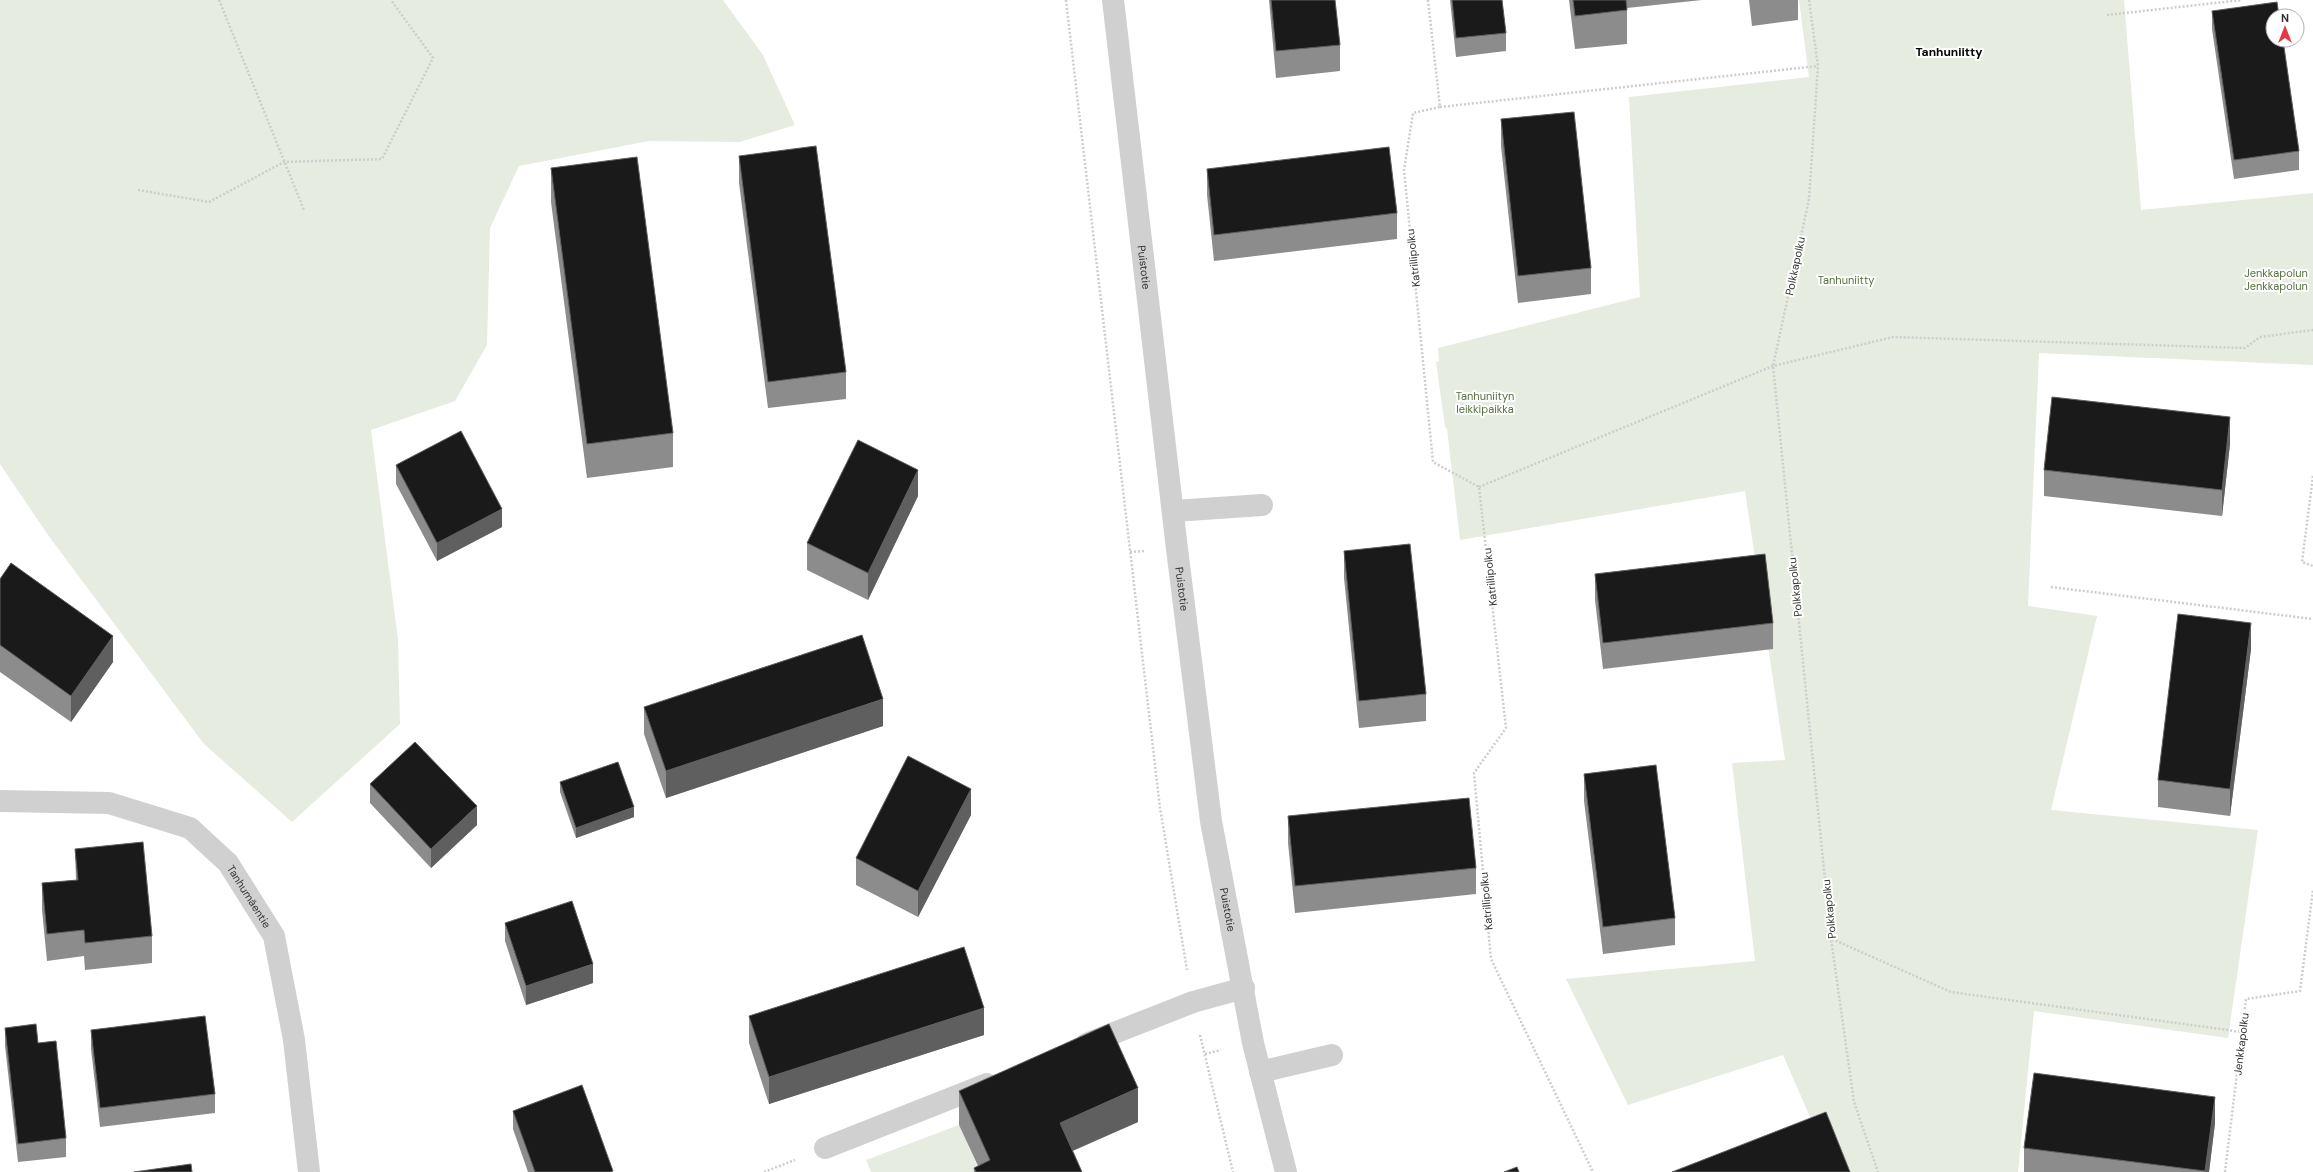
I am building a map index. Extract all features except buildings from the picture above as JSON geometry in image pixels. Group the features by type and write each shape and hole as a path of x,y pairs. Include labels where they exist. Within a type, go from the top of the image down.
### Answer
{"street":[{"name":"Puistotie","path":"1114,0 1211,822 1260,1072 1286,1172"},
{"path":"1174,512 1262,505"},
{"name":"Tanhumäentie","path":"0,801 109,803 190,828 228,863 274,936 294,1040 309,1172"},
{"path":"1068,1052 1193,1002 1244,988"},
{"path":"1260,1072 1332,1055"},
{"path":"825,1148 1009,1075"}],"path":[{"path":"219,0 304,210"},
{"path":"138,190 209,202 284,162 382,160 433,58 391,0"},
{"path":"1066,0 1160,808 1193,1002 1233,1172"},
{"path":"1428,0 1440,107 1818,66"},
{"name":"Polkkapolku","path":"1809,0 1818,66 1809,199 1773,366 1832,939 1854,1102 1878,1172"},
{"path":"2107,15 2242,0"},
{"name":"Katrillipolku","path":"1440,107 1413,113 1404,170 1434,462 1479,487 1506,728 1474,773 1491,959 1593,1172"},
{"path":"1479,487 1773,366 1893,337 2245,348 2260,336 2313,330"},
{"path":"2313,476 2302,562 2313,566"},
{"path":"2051,587 2313,619"},
{"name":"Jenkkapolku","path":"2225,1172 2246,998 2300,991 2313,890"},
{"path":"1832,939 1951,992 2242,1032"}],"green space":[{"path":"0,0 723,0 763,55 795,125 740,142 649,141 519,166 490,228 487,345 455,401 371,430 398,640 400,724 292,822 204,744 48,535 0,464"},
{"name":"Tanhuniitty","path":"1799,0 2124,0 2141,210 2313,193 2313,365 2039,353 2028,606 2097,616 2051,810 2258,830 2228,1038 2034,1011 2018,1172 1834,1172 1783,1055 1628,1105 1566,979 1755,961 1732,763 1785,760 1745,491 1460,540 1447,429 1445,427 1436,362 1439,361 1438,348 1640,297 1629,97 1809,77"},
{"path":"959,1125 980,1172 871,1172 866,1160"}],"district":[{"name":"Tanhuniitty","path":"1949,52"}],"park label":[{"name":"Jenkkapolun Jenkkapolun","path":"2276,279"},
{"name":"Tanhuniityn leikkipaikka","path":"1485,402"}]}
